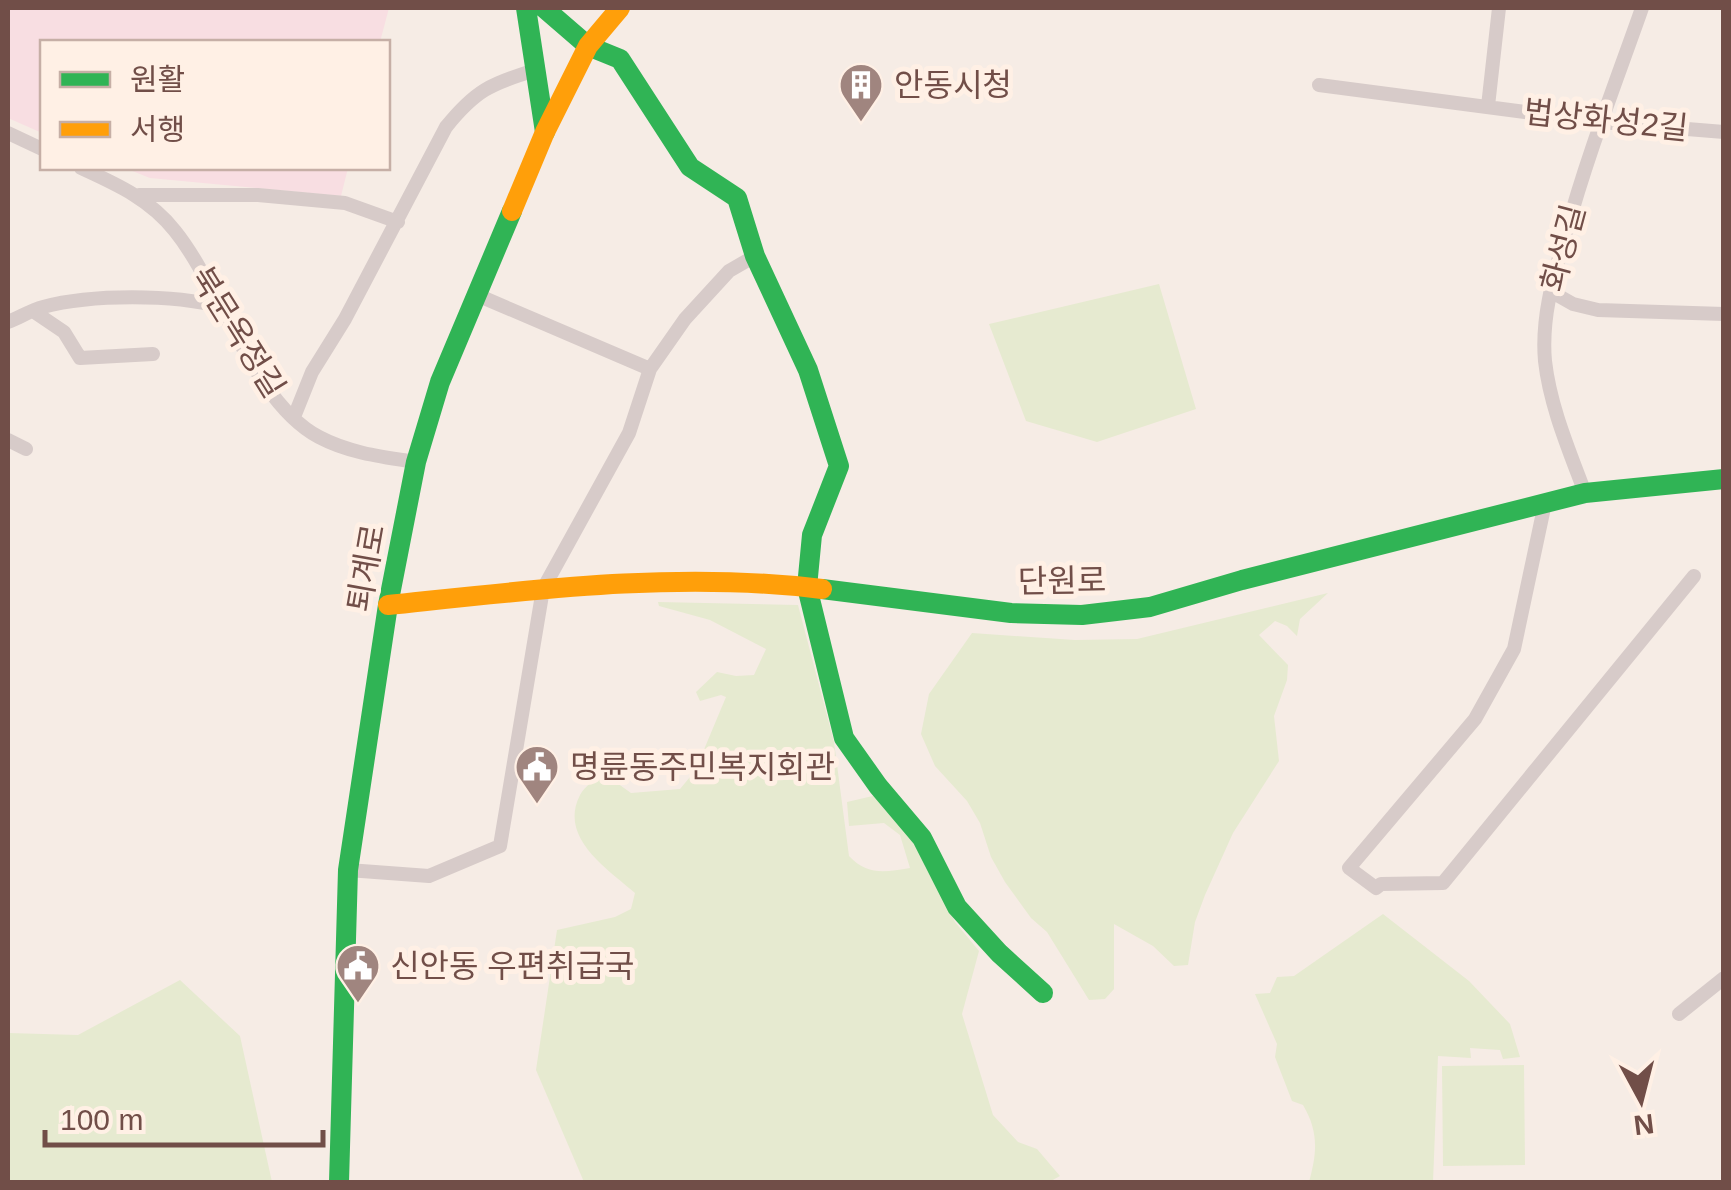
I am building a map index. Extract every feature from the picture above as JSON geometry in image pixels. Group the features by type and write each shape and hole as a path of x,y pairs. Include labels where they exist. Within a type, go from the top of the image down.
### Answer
{"street":[{"path":"526,8 546,132"},
{"path":"544,8 588,46 620,59 690,166 737,198 755,256 808,370 839,466 812,535 807,587 844,738 922,838 958,907 999,953 1043,993"},
{"name":"퇴계로","path":"338,1182 348,870 388,605 416,462 440,382 546,132 588,46 620,8"},
{"name":"법상화성2길","path":"1488,106 1498,8"},
{"name":"화성길","path":"1584,493 1554,408 1545,362 1544,329 1550,290 1601,122 1642,8"},
{"path":"294,417 312,372 346,320 446,128 468,100 500,80 536,70"},
{"name":"법상화성2길","path":"1319,85 1601,122 1724,132"},
{"path":"8,133 40,149"},
{"name":"북문옥정길","path":"84,170 138,195 176,231 256,368 294,417 318,436 334,442 367,454 416,462"},
{"path":"138,195 258,195 345,203 398,222"},
{"path":"348,870 429,876 500,846 543,589 628,433 650,369 685,320 730,271 755,256"},
{"path":"1550,290 1573,304 1598,310 1724,314"},
{"path":"478,294 650,369"},
{"path":"8,322 33,311 74,302 148,298 194,300 221,307"},
{"path":"33,311 64,332 80,358 153,354"},
{"path":"8,440 26,449"},
{"name":"단원로","path":"388,605 543,589 672,582 807,587 1011,613 1082,615 1150,607 1584,493 1724,479"},
{"path":"1545,503 1514,649 1475,719 1349,868 1376,888 1381,884 1444,882 1694,576"},
{"path":"1679,1014 1724,978"}],"shaded area":[{"path":"8,8 389,8 381,40 40,40 40,132 8,118"},
{"path":"130,170 348,170 341,196 150,178"}],"green space":[{"path":"1159,284 1196,409 1097,442 1026,421 989,324"},
{"path":"1328,593 1300,619 1297,636 1275,621 1259,635 1288,665 1287,680 1274,716 1279,761 1233,833 1205,895 1195,922 1188,965 1174,966 1153,946 1114,924 1114,989 1105,999 1089,1000 1047,932 1031,918 1005,882 967,801 935,766 921,734 929,694 972,633 1075,640 1137,639"},
{"path":"658,602 798,605 834,742 849,856 870,870 910,868 900,835 884,823 849,826 847,802 877,795 916,839 925,866 955,922 979,951 962,1014 993,1115 1018,1142 1037,1149 1060,1176 1049,1182 584,1182 536,1070 557,930 615,917 631,909 635,893 600,863 581,839 575,811 580,795 603,773 631,793 680,789 695,771 726,697 700,701 696,692 717,672 754,675 766,649 710,620 659,606"},
{"path":"1383,914 1469,981 1510,1024 1520,1057 1503,1059 1500,1050 1470,1048 1471,1058 1438,1056 1433,1182 1309,1182 1315,1152 1312,1124 1303,1105 1292,1101 1275,1057 1277,1044 1255,994 1270,993 1277,977 1294,976"},
{"path":"180,980 240,1036 272,1182 8,1182 8,1033 78,1035"},
{"path":"1524,1065 1525,1165 1443,1166 1442,1066"}],"traffic: fast":[{"path":"526,8 545,132"},
{"path":"544,8 588,46 620,59 690,167 737,198 755,256 808,370 839,466 812,535 807,587 844,738 922,838 957,907 1043,993"},
{"path":"339,1182 348,870 388,605 416,462 440,382 512,211"},
{"path":"822,589 1011,613 1082,615 1150,607 1585,493 1724,479"}],"traffic: slow":[{"path":"512,211 545,132 588,46 620,8"},
{"path":"388,605 659,582 822,589"}],"place":[{"name":"안동시청","path":"861,123"},
{"name":"명륜동주민복지회관","path":"537,805"},
{"name":"신안동 우편취급국","path":"358,1004"}]}
